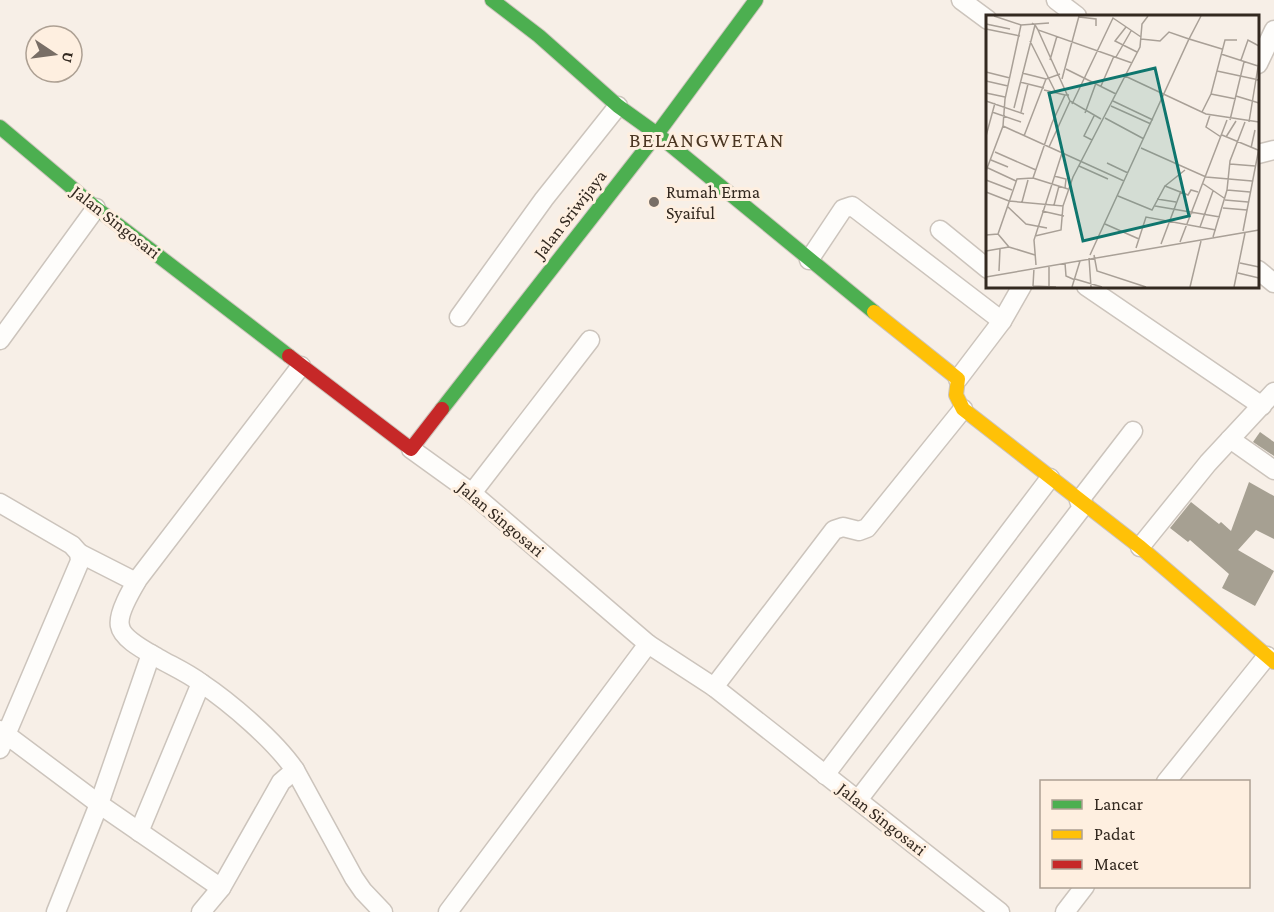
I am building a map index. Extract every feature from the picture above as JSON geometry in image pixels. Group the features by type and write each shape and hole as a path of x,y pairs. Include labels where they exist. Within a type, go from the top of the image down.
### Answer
{"street":[{"path":"492,0 539,36 618,106 657,134 958,379"},
{"name":"Jalan Sriwijaya","path":"411,449 657,134 756,0"},
{"path":"961,0 986,19"},
{"path":"1056,0 1076,15"},
{"path":"1264,61 1274,30"},
{"path":"459,317 544,199 618,106"},
{"name":"Jalan Singosari","path":"0,127 96,208 301,366 472,493 648,644 714,687 1000,912"},
{"path":"1259,154 1274,150"},
{"path":"809,260 843,209 852,206 1002,321"},
{"path":"0,340 96,208"},
{"path":"940,230 986,267"},
{"path":"1259,272 1274,284"},
{"path":"1089,288 1268,399 1208,463 1140,547"},
{"path":"1016,289 1002,321 958,379 955,393 963,409 1140,547 1271,659 1168,780"},
{"path":"472,493 590,340"},
{"path":"301,366 136,582 126,601 120,627 125,635 151,654 201,683 259,730 288,760 354,878 383,912"},
{"path":"714,687 834,530 843,527 860,531 867,528 963,409"},
{"path":"858,800 1134,431"},
{"path":"1230,439 1274,470"},
{"path":"825,775 1050,478"},
{"path":"0,503 72,545 79,553 136,582"},
{"path":"79,553 78,567 2,737 221,888"},
{"path":"448,912 648,644"},
{"path":"56,912 99,804 151,654"},
{"path":"139,832 201,683"},
{"path":"201,912 221,888 281,782 295,770"},
{"path":"1065,912 1083,888"}],"building":[{"path":"1260,432 1274,442 1274,456 1253,442"},
{"path":"1249,482 1274,496 1274,539 1256,530 1238,550 1274,571 1255,606 1222,588 1229,574 1190,540 1188,542 1170,528 1191,502 1231,531"}],"traffic: fast":[{"path":"492,0 539,36 618,106 657,134 874,312"},
{"path":"442,409 657,134 756,0"},
{"path":"0,127 96,208 289,356"}],"traffic: slow":[{"path":"874,312 958,379 956,395 963,409 1140,547 1274,662"}],"traffic: jam":[{"path":"289,356 411,449 442,409"}],"place":[{"name":"Rumah Erma Syaiful","path":"654,202"}],"district":[{"name":"BELANGWETAN","path":"707,140"}]}
